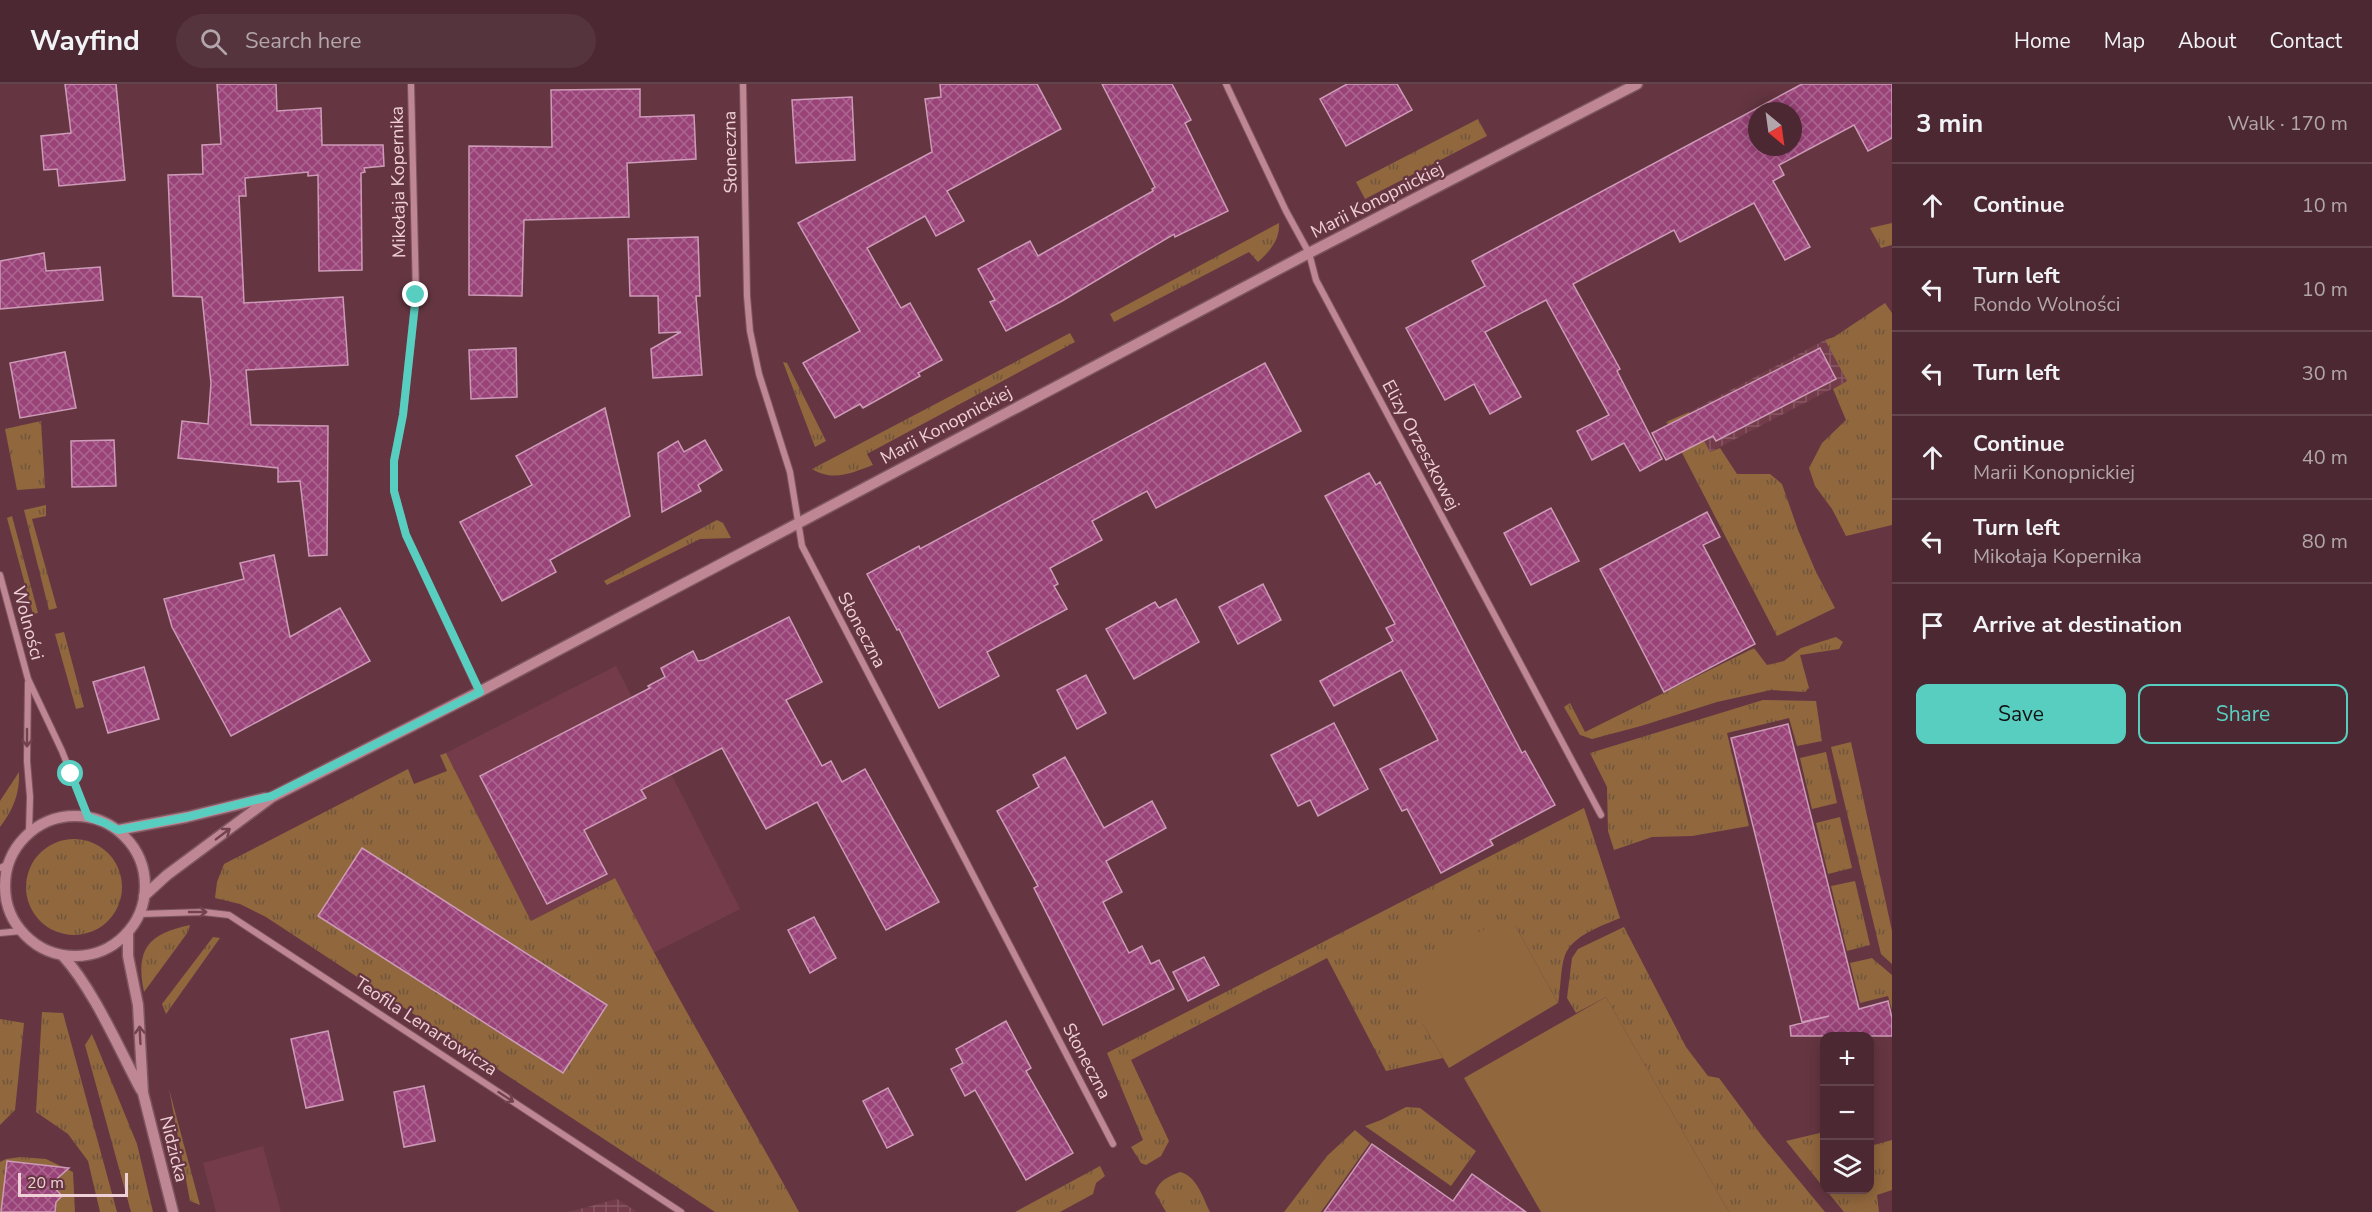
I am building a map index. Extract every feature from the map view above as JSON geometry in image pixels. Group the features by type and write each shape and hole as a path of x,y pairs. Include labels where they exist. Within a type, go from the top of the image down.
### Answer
{"street":[{"name":"Mikołaja Kopernika","path":"411,84 416,295 403,415 394,461 394,491 406,535 480,692"},
{"name":"Słoneczna","path":"743,84 747,296 750,331 759,374 790,471 800,521 802,546 1113,1144"},
{"name":"Elizy Orzeszkowej","path":"1227,84 1286,211 1309,253 1316,280 1601,815"},
{"name":"Marii Konopnickiej","path":"272,796 480,692 1309,253 1637,84"},
{"name":"Wolności","path":"0,575 28,679"},
{"path":"28,679 62,751 88,817"},
{"path":"28,679 29,832"},
{"path":"118,830 187,817 272,796"},
{"path":"144,896 167,875 272,796"},
{"path":"67,816 88,817 118,830 132,845 141,861 145,879 140,914 128,933 114,945 99,953 81,956 63,956 33,943 11,917 6,900 4,866 16,847 29,832 47,822 67,816"},
{"name":"Teofila Lenartowicza","path":"140,914 203,912 229,915 681,1212"},
{"path":"0,933 21,931"},
{"path":"128,933 128,956 138,1005 142,1093"},
{"path":"63,956 75,969 142,1093"},
{"name":"Nidzicka","path":"142,1093 173,1212"}],"shaded area":[{"path":"1825,340 1847,381 1710,452 1689,412"},
{"path":"616,666 740,909 653,953 614,878 531,921 446,753"},
{"path":"263,1146 281,1212 216,1212 203,1163"},
{"path":"617,1199 637,1212 569,1212"}],"green space":[{"path":"1478,119 1487,136 1365,199 1356,182"},
{"path":"1279,223 1278,235 1273,245 1258,262 1249,252 1114,322 1110,314"},
{"path":"1892,223 1892,245 1881,248 1870,228"},
{"path":"1885,303 1892,313 1892,525 1846,536 1832,509 1815,486 1809,468 1822,443 1846,420 1833,389 1847,381 1825,340 1834,337"},
{"path":"1070,333 1075,342 867,454 873,465 835,476 812,469"},
{"path":"783,362 787,363 826,441 815,447"},
{"path":"1689,412 1710,452 1720,448 1737,474 1770,474 1782,484 1798,530 1835,608 1777,636 1666,422"},
{"path":"41,421 45,488 17,490 5,429"},
{"path":"46,505 46,516 32,519 57,608 49,610 24,510"},
{"path":"12,516 38,613 33,614 7,518"},
{"path":"717,520 723,523 731,538 700,539 607,585 604,581"},
{"path":"64,632 84,707 76,709 55,634"},
{"path":"1836,637 1843,642 1839,649 1800,655 1809,688 1805,692 1771,690 1717,702 1592,739 1580,735 1564,707 1570,703 1585,732 1754,648 1767,665 1784,661 1801,648"},
{"path":"1763,700 1816,701 1822,741 1797,746 1789,718 1727,733 1749,826 1692,836 1652,837 1614,850 1608,831 1607,787 1590,753"},
{"path":"1851,742 1892,931 1892,964 1881,954 1831,747"},
{"path":"1826,752 1837,803 1812,809 1800,758"},
{"path":"446,753 531,921 615,878 682,1004 799,1212 715,1212 266,917 240,904 215,898 217,882 224,864 408,769 414,784 447,771 440,755"},
{"path":"19,772 15,801 0,827 0,801"},
{"path":"1584,808 1620,918 1589,932 1569,948 1563,961 1558,1003 1516,927 1423,1024 1443,1058 1386,1071 1327,958 1131,1060 1169,1141 1161,1156 1146,1165 1141,1163 1131,1147 1143,1140 1107,1053"},
{"path":"1840,817 1852,868 1828,874 1816,823"},
{"path":"74,839 92,842 108,853 119,869 122,887 119,905 108,921 92,932 74,935 56,932 40,921 29,905 26,887 29,869 40,853 56,842"},
{"path":"1855,881 1870,945 1847,951 1831,886"},
{"path":"190,925 188,932 144,992 141,965 148,946 164,933"},
{"path":"1516,927 1558,1003 1449,1068 1423,1024 1422,963 1482,930"},
{"path":"1624,927 1686,1047 1708,1076 1719,1078 1762,1136 1825,1212 1729,1212 1606,997 1576,1013 1567,998 1572,958 1578,949"},
{"path":"213,937 220,938 166,1014 162,1004"},
{"path":"1872,958 1892,975 1892,1010 1888,996 1860,1003 1850,963"},
{"path":"1606,997 1729,1212 1541,1212 1464,1078"},
{"path":"42,1012 63,1013 117,1212 100,1212 88,1161 68,1134 36,1112"},
{"path":"0,1019 24,1023 15,1110 0,1125"},
{"path":"92,1034 137,1144 153,1212 131,1212 85,1045"},
{"path":"169,1089 200,1205 190,1201"},
{"path":"1406,1107 1420,1108 1476,1151 1451,1186 1365,1126"},
{"path":"1355,1130 1370,1143 1321,1212 1284,1212 1327,1156"},
{"path":"1820,1133 1820,1183 1786,1141"},
{"path":"1892,1140 1892,1190 1877,1195 1879,1212 1844,1212 1829,1194 1874,1194 1874,1145"},
{"path":"21,1157 46,1159 73,1172 75,1212 0,1212 0,1162"},
{"path":"1100,1166 1105,1176 1096,1183 1093,1194 1060,1212 1015,1212"},
{"path":"1180,1172 1186,1174 1195,1183 1210,1212 1166,1212 1155,1193 1162,1182"}],"building":[{"path":"65,84 116,84 125,180 59,186 57,169 44,170 41,136 71,133"},
{"path":"217,84 276,84 277,111 321,108 322,145 383,145 384,166 364,168 365,172 361,173 362,270 319,271 318,175 308,176 308,172 245,178 246,196 239,196 244,303 343,297 348,365 246,370 251,425 328,426 327,555 309,556 300,481 278,482 278,468 178,458 182,421 208,424 211,383 202,297 173,296 168,175 203,174 202,145 221,144"},
{"path":"940,84 1037,84 1061,129 947,191 964,221 936,236 925,216 867,248 901,308 910,303 942,360 918,373 920,376 863,408 860,404 835,418 803,363 860,331 798,223 932,152 925,99 941,97"},
{"path":"1102,84 1172,84 1191,120 1185,123 1228,211 1175,237 1174,234 1062,301 1006,331 990,302 995,300 978,269 1030,241 1038,256 1153,191 1155,187"},
{"path":"1347,84 1397,84 1412,110 1346,146 1320,99"},
{"path":"1802,84 1892,84 1892,138 1868,151 1854,125 1802,153 1802,102 1768,102"},
{"path":"640,89 640,117 694,115 696,159 627,163 629,217 524,220 522,296 469,295 469,146 552,147 551,90"},
{"path":"852,97 855,160 796,163 792,100"},
{"path":"1748,113 1748,156 1796,156 1779,165 1784,175 1773,181 1810,247 1785,260 1754,203 1680,242 1674,230 1573,284 1620,369 1617,371 1662,459 1640,471 1624,443 1592,460 1577,431 1609,415 1546,300 1485,332 1521,397 1490,414 1474,384 1445,400 1406,328 1485,286 1472,261"},
{"path":"698,237 700,296 696,296 702,375 653,378 651,349 681,332 659,333 658,296 630,296 628,239"},
{"path":"44,253 46,271 100,267 103,300 0,309 0,261"},
{"path":"516,348 517,397 471,399 469,350"},
{"path":"1820,348 1836,379 1716,441 1713,436 1666,460 1652,433"},
{"path":"65,352 76,408 20,418 10,363"},
{"path":"1265,363 1301,431 1156,508 1147,491 1092,521 1102,540 1050,568 1058,584 1054,586 1067,609 987,652 999,676 939,708 899,629 897,630 867,574 919,546 920,549"},
{"path":"605,408 630,516 550,560 556,572 502,601 460,522 532,485 516,456"},
{"path":"114,440 116,486 72,487 71,441"},
{"path":"705,440 722,470 698,485 701,491 662,512 658,453 678,441 684,452"},
{"path":"1369,473 1376,485 1380,482 1522,753 1525,751 1555,805 1490,840 1493,845 1441,873 1407,809 1402,811 1380,769 1438,740 1401,670 1334,706 1320,681 1393,641 1386,628 1395,624 1325,496"},
{"path":"1551,508 1579,561 1531,585 1504,533"},
{"path":"1707,512 1720,537 1703,545 1755,644 1664,692 1600,569"},
{"path":"274,555 290,637 340,608 370,661 231,736 172,627 164,599 244,579 240,563"},
{"path":"1263,584 1281,620 1238,644 1219,607"},
{"path":"1176,599 1199,642 1134,679 1106,629 1155,602 1159,608"},
{"path":"789,617 822,682 786,700 822,766 831,761 842,782 865,769 939,902 886,930 817,802 766,829 722,748 641,790 646,798 584,830 607,874 547,904 480,776 650,688 648,686 665,677 661,668 693,651 698,661 704,660"},
{"path":"144,667 159,719 108,733 93,682"},
{"path":"1086,675 1106,713 1077,729 1057,690"},
{"path":"1334,723 1368,789 1318,816 1310,800 1298,806 1271,755"},
{"path":"1788,724 1859,1009 1888,1001 1892,1018 1892,1036 1874,1036 1874,1032 1820,1032 1820,1036 1791,1036 1790,1026 1829,1016 1802,1022 1731,738"},
{"path":"1065,757 1104,828 1152,801 1166,828 1106,861 1122,892 1103,902 1129,953 1142,946 1151,964 1159,960 1174,989 1103,1025 1034,888 1038,886 997,811 1039,787 1033,775"},
{"path":"362,848 607,1005 563,1073 318,916"},
{"path":"814,917 836,958 810,973 788,930"},
{"path":"1204,957 1219,985 1188,1001 1173,972"},
{"path":"1006,1021 1031,1068 1026,1071 1073,1153 1026,1180 975,1090 965,1096 951,1069 963,1063 956,1049"},
{"path":"328,1031 343,1100 306,1108 291,1039"},
{"path":"424,1086 435,1141 404,1147 394,1092"},
{"path":"888,1088 913,1135 887,1148 863,1101"},
{"path":"1372,1144 1453,1201 1472,1174 1526,1212 1324,1212"},
{"path":"7,1161 69,1168 51,1184 62,1196 56,1202 55,1212 1,1212"}],"route":[{"path":"71,774 88,817 118,830 187,817 272,796 480,692 406,535 394,491 394,461 403,415 416,295"}]}
